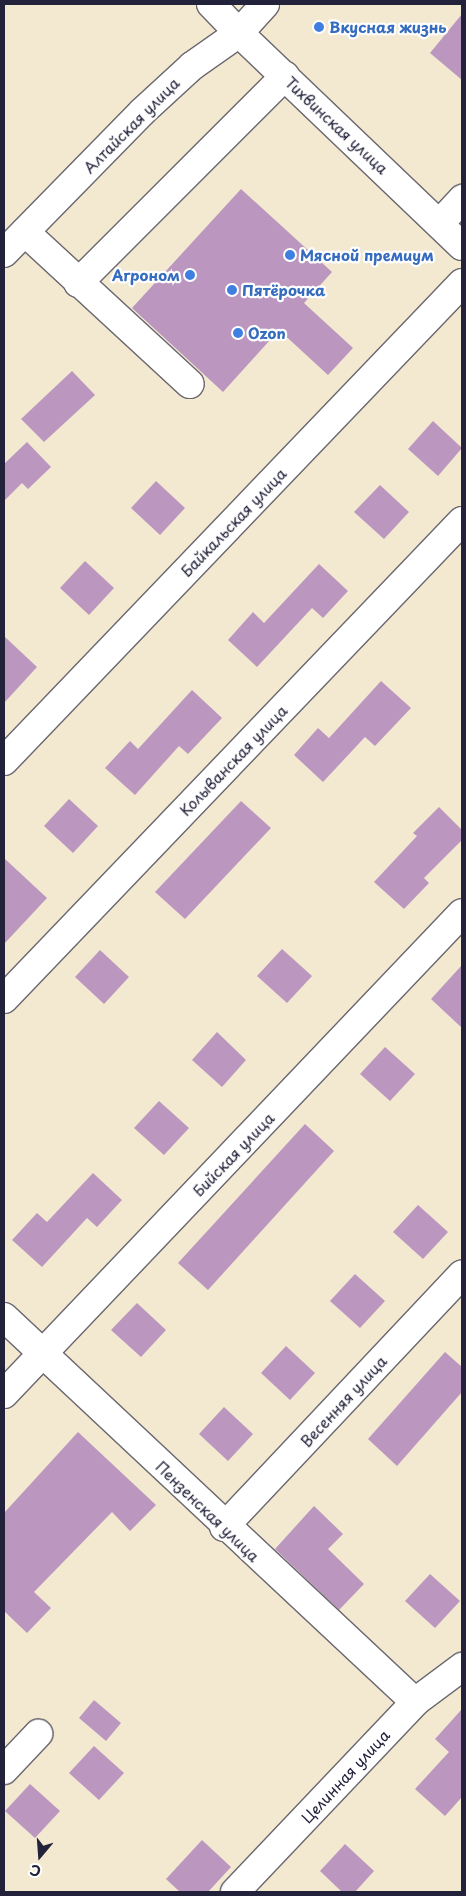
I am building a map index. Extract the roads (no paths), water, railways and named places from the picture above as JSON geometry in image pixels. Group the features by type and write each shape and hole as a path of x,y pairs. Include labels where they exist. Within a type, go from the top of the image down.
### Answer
{"street":[{"name":"Тихвинская улица","path":"211,4 462,246"},
{"name":"Алтайская улица","path":"4,253 142,112 192,66 239,33 265,4"},
{"path":"78,283 285,76"},
{"path":"440,223 462,199"},
{"path":"25,232 78,283 190,384"},
{"name":"Байкальская улица","path":"4,761 462,283"},
{"name":"Колыванская улица","path":"4,998 462,521"},
{"name":"Бийская улица","path":"4,1394 462,913"},
{"name":"Весенняя улица","path":"224,1527 462,1274"},
{"name":"Пензенская улица","path":"4,1317 44,1352 224,1527 415,1702"},
{"name":"Целинная улица","path":"235,1892 415,1702 462,1667"},
{"path":"4,1770 38,1734"}],"place":[{"name":"Вкусная жизнь","path":"319,27"},
{"name":"Мясной премиум","path":"290,255"},
{"name":"Агроном","path":"190,275"},
{"name":"Пятёрочка","path":"232,290"},
{"name":"Ozon","path":"238,333"}]}
